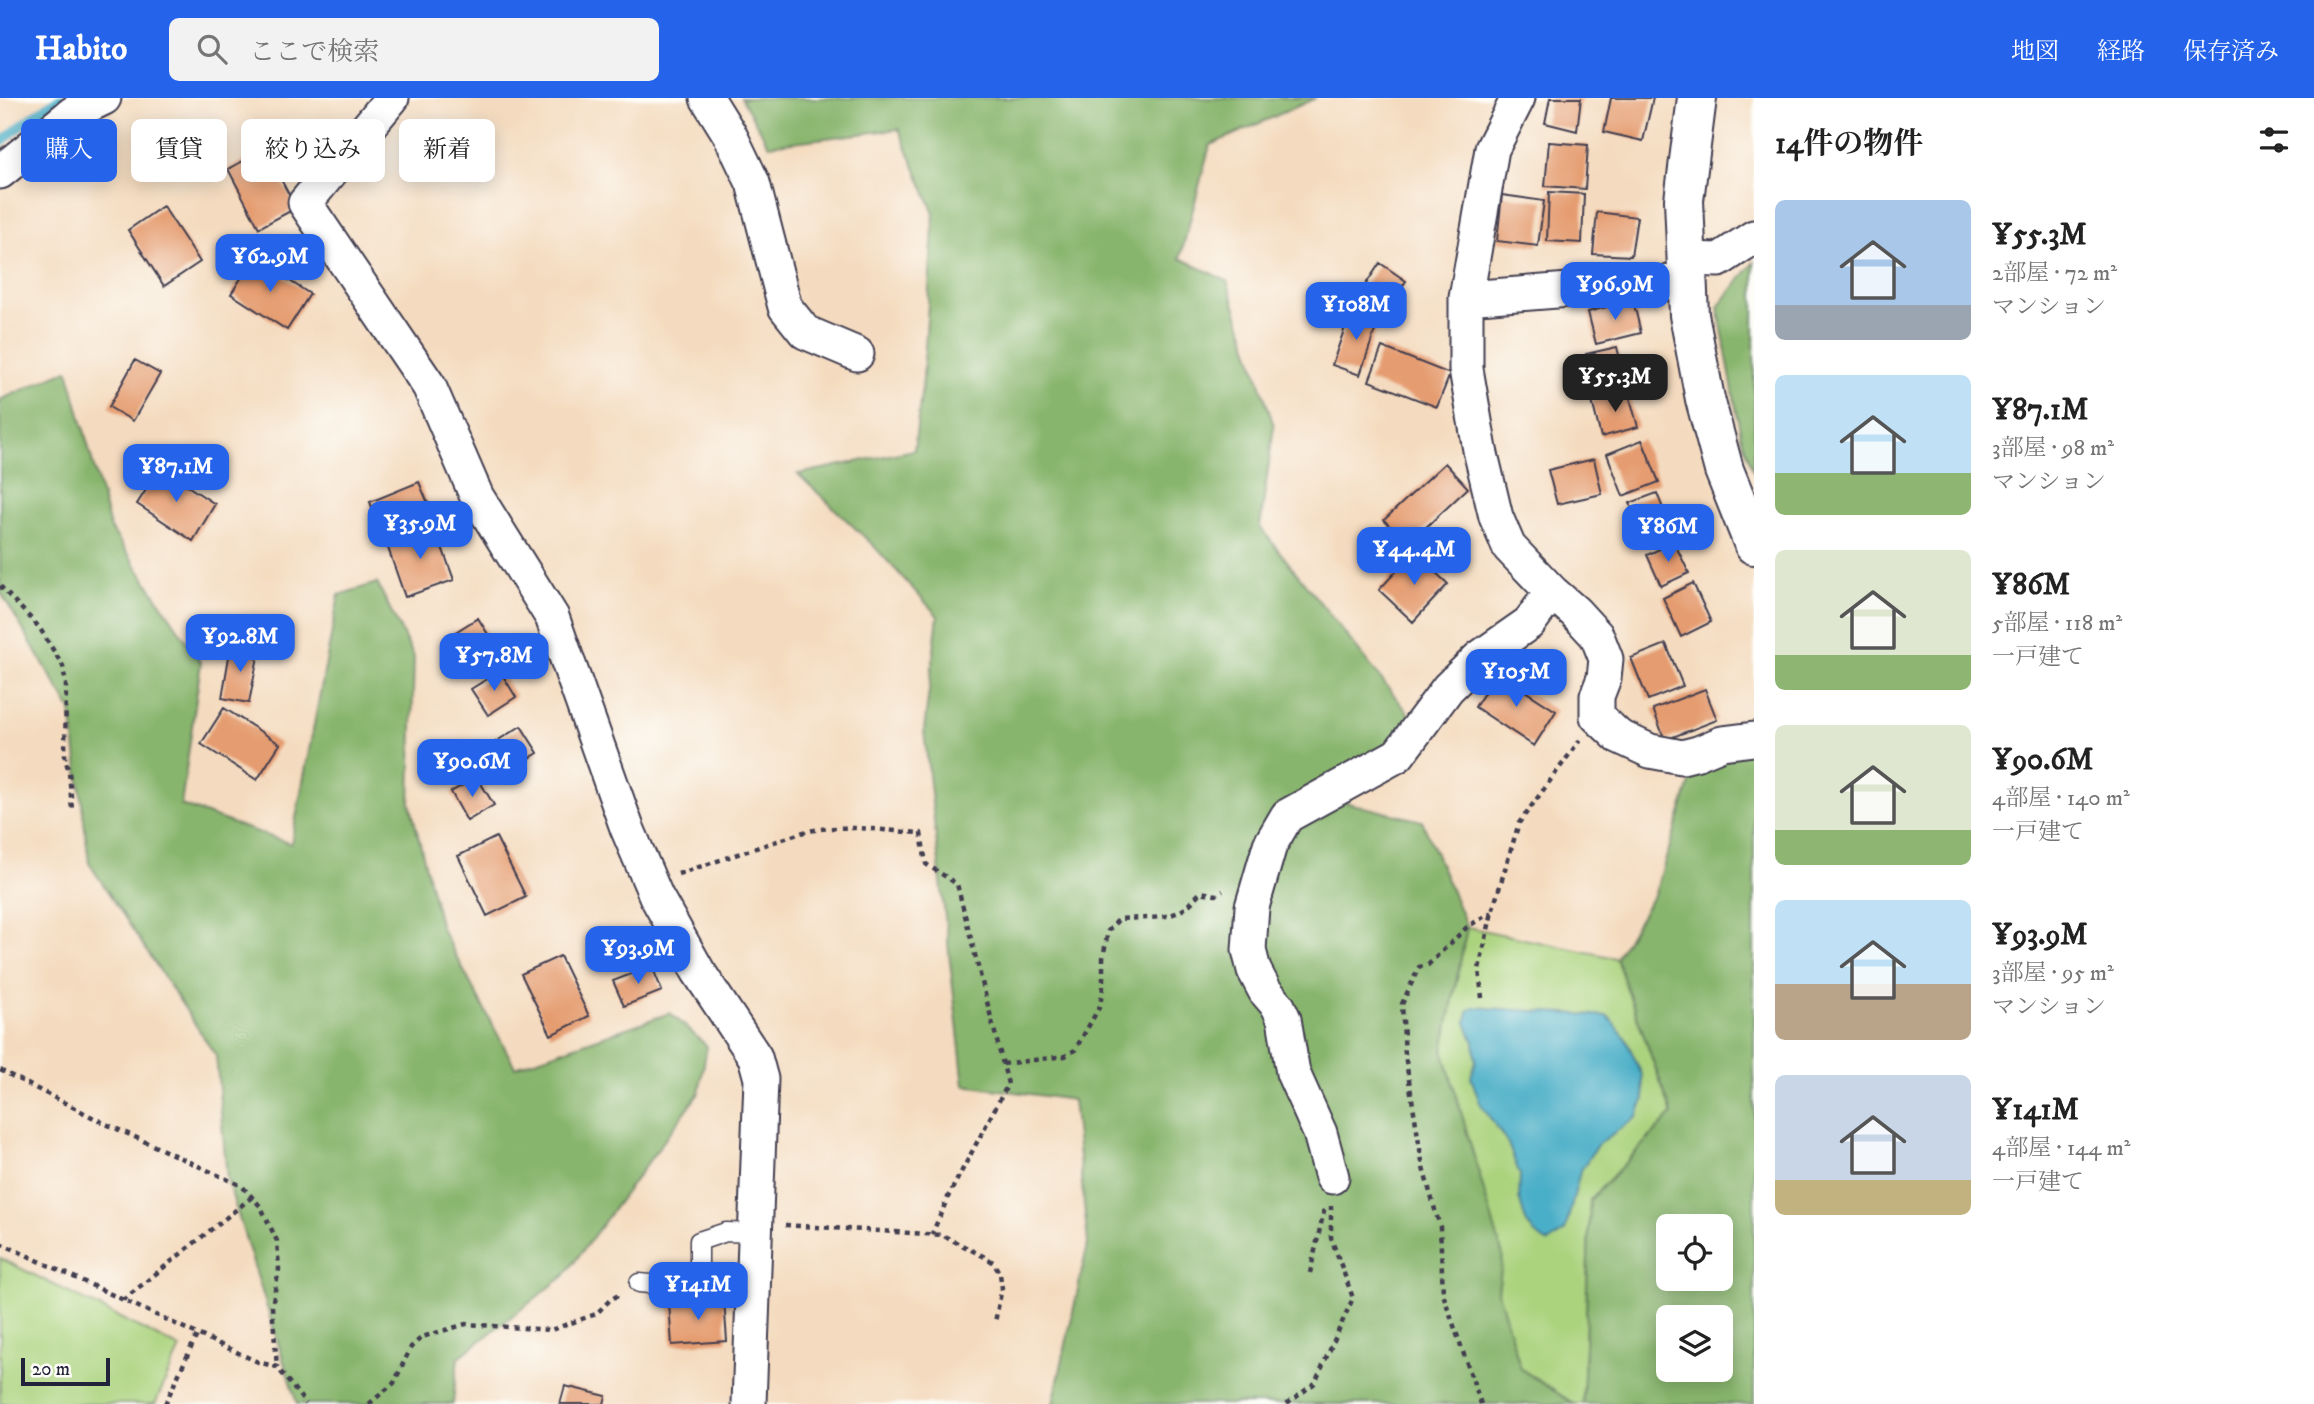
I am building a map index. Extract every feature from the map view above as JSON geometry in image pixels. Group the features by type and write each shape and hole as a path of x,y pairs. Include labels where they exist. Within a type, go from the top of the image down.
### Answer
{"street":[{"path":"0,172 73,113 104,98"},
{"path":"392,98 305,203 429,386 477,496 552,617 627,828 651,883 698,971 755,1057 761,1079 749,1404"},
{"path":"707,98 730,135 753,183 785,307 805,332 857,354"},
{"path":"1518,98 1492,149 1466,298 1466,369 1480,450 1496,517 1509,547 1597,636 1606,659 1604,678 1597,696 1597,716 1618,736 1650,751 1682,757 1722,743 1754,739"},
{"path":"1697,98 1684,200 1689,316 1705,399 1724,470 1754,545"},
{"path":"1466,298 1687,270 1718,260 1754,237"},
{"path":"1332,1185 1320,1133 1293,1073 1284,1019 1254,970 1249,950 1252,907 1270,845 1287,816 1398,755 1448,688 1479,658 1529,624 1552,592"}],"lane":[{"path":"639,1283 672,1286 683,1276 699,1275 699,1241 726,1232 756,1228"}],"path":[{"path":"0,586 39,627 63,666 66,685 65,759 69,771 72,810"},
{"path":"1482,998 1479,970 1492,912 1519,824 1597,716"},
{"path":"651,883 820,828 921,833 926,864 957,884 1008,1084 948,1195 932,1234"},
{"path":"1003,1065 1065,1056 1075,1050 1100,1006 1104,986 1103,958 1108,931 1119,919 1152,918 1174,913 1190,904 1201,892 1216,895 1228,887"},
{"path":"1480,1404 1443,1294 1440,1227 1423,1168 1405,1055 1402,1004 1419,967 1427,965 1467,927 1492,912"},
{"path":"0,1070 104,1123 242,1186 270,1222 279,1254 272,1306 277,1367 306,1404"},
{"path":"1310,1273 1332,1185"},
{"path":"1287,1404 1315,1382 1353,1298 1331,1238 1332,1185"},
{"path":"123,1300 252,1197"},
{"path":"756,1228 942,1235 993,1262 1000,1273 1002,1288 995,1322"},
{"path":"0,1243 197,1335 258,1362 277,1367"},
{"path":"369,1404 394,1383 411,1347 422,1337 466,1324 551,1329 596,1314 610,1300 639,1283"},
{"path":"165,1404 197,1335"}],"green space":[{"path":"741,98 1316,98 1210,145 1180,258 1227,281 1274,426 1260,527 1413,719 1331,799 1422,821 1467,927 1443,1050 1503,1256 1498,1292 1521,1369 1574,1404 1053,1404 1088,1243 1073,1100 964,1085 924,731 938,616 873,545 798,474 914,450 923,378 934,213 899,129 769,145"},
{"path":"1754,262 1754,473 1741,436 1718,307"},
{"path":"68,370 110,527 201,663 181,805 291,844 339,595 377,583 414,657 410,803 441,928 515,1067 670,1013 707,1046 699,1093 564,1276 458,1358 453,1404 297,1404 227,1179 216,1056 89,863 71,710 0,591 0,400"},
{"path":"1754,742 1754,1404 1583,1404 1590,1200 1672,1114 1616,958 1655,893 1697,761"},
{"path":"1467,927 1616,958 1672,1114 1590,1200 1583,1404 1574,1404 1521,1369 1482,1280 1443,1050"},
{"path":"0,1258 180,1348 155,1404 0,1404"}],"water":[{"path":"1474,1007 1608,1016 1625,1037 1642,1075 1644,1099 1637,1117 1597,1145 1580,1172 1565,1231 1548,1243 1534,1233 1526,1221 1519,1198 1520,1175 1508,1144 1480,1103 1471,1077 1476,1060 1474,1042 1466,1023 1468,1011"}],"building":[{"path":"1550,98 1581,98 1577,131 1545,123"},
{"path":"1611,98 1653,98 1643,141 1604,132"},
{"path":"1549,142 1588,145 1585,189 1545,186"},
{"path":"241,162 241,182 282,182 296,208 259,228 228,169"},
{"path":"1549,192 1584,194 1582,243 1547,241"},
{"path":"1502,195 1544,201 1538,246 1497,241"},
{"path":"163,206 200,262 164,286 128,230"},
{"path":"1597,212 1637,217 1631,256 1593,254"},
{"path":"254,258 310,294 287,330 231,294"},
{"path":"1380,263 1406,281 1384,314 1358,296"},
{"path":"1633,300 1641,333 1596,344 1588,312"},
{"path":"1351,310 1379,319 1360,375 1332,365"},
{"path":"1382,347 1450,374 1437,407 1369,381"},
{"path":"1617,347 1625,380 1594,387 1586,354"},
{"path":"135,360 160,374 133,421 109,407"},
{"path":"1628,391 1638,427 1601,437 1592,401"},
{"path":"1642,440 1659,482 1623,496 1607,454"},
{"path":"1594,459 1602,494 1557,504 1548,470"},
{"path":"1445,463 1468,488 1407,545 1384,520"},
{"path":"160,468 215,504 193,541 137,504"},
{"path":"419,482 430,508 380,528 370,502"},
{"path":"1657,493 1672,532 1644,542 1630,503"},
{"path":"434,525 454,580 405,597 386,542"},
{"path":"1674,542 1689,573 1661,586 1647,555"},
{"path":"1414,552 1448,584 1413,622 1379,590"},
{"path":"1693,583 1711,622 1681,637 1663,598"},
{"path":"478,618 494,644 466,662 449,636"},
{"path":"1666,644 1683,686 1648,700 1631,658"},
{"path":"231,645 259,651 249,703 222,698"},
{"path":"500,671 516,697 488,715 471,689"},
{"path":"1497,673 1556,711 1534,746 1475,707"},
{"path":"1705,689 1717,720 1665,740 1653,709"},
{"path":"224,708 280,744 257,780 201,744"},
{"path":"521,726 538,753 509,771 492,744"},
{"path":"477,777 494,805 467,821 451,792"},
{"path":"496,837 526,897 487,916 458,856"},
{"path":"560,956 589,1016 551,1035 521,974"},
{"path":"652,966 662,991 624,1006 613,981"},
{"path":"724,1299 727,1341 672,1345 669,1303"},
{"path":"565,1386 606,1396 604,1404 560,1404"}],"waterway":[{"path":"0,143 60,98"}]}
